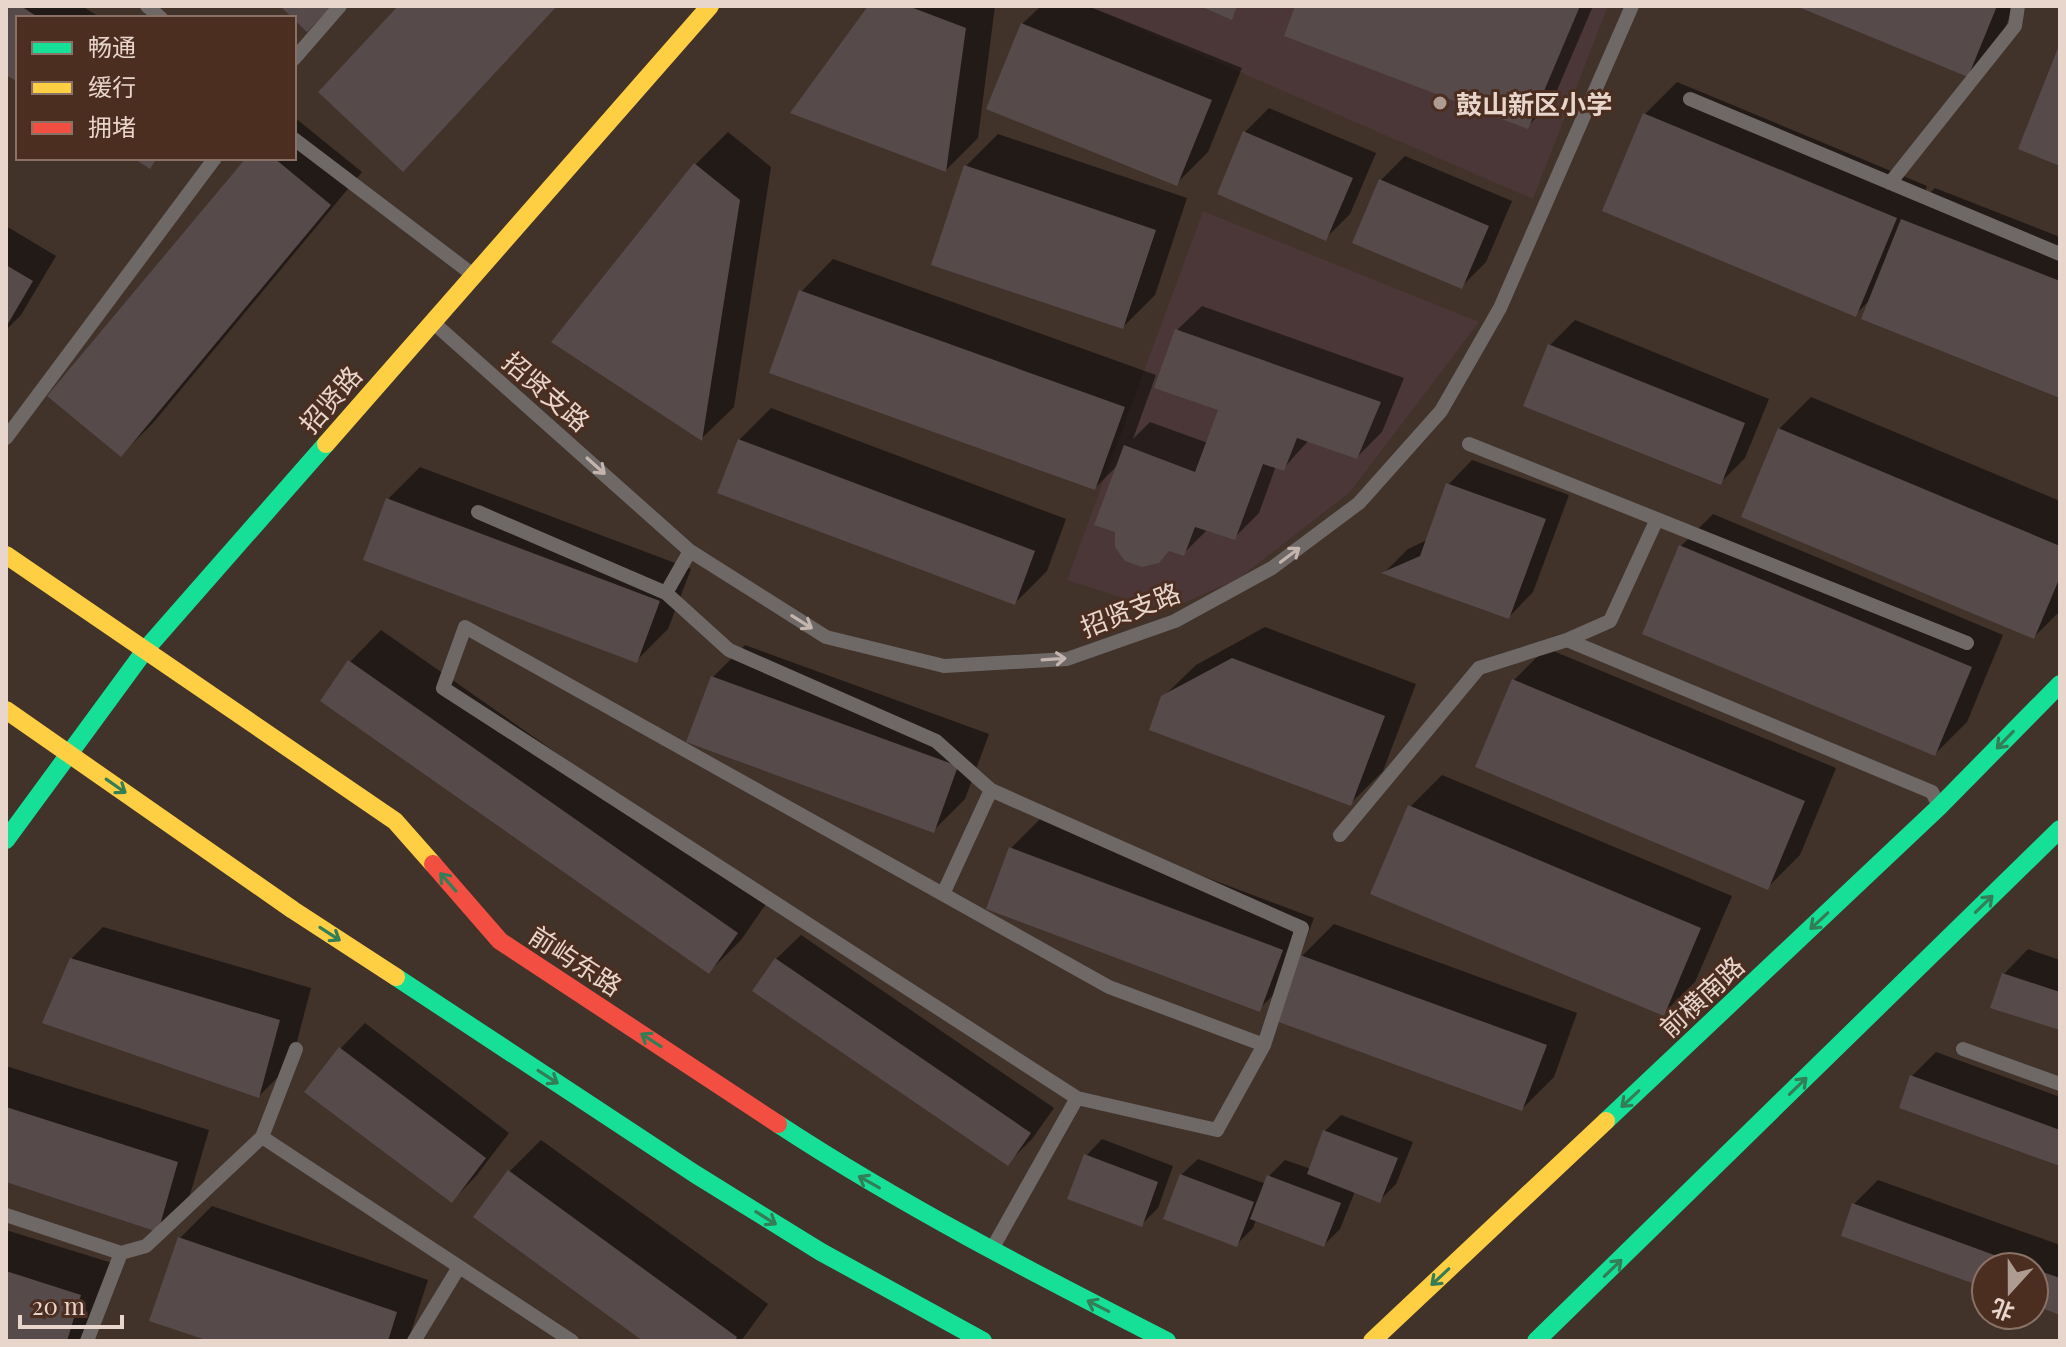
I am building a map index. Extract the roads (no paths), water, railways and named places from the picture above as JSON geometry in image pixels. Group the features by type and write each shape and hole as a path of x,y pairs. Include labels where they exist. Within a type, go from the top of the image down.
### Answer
{"main road":[{"name":"招贤路","path":"6,840 146,649 710,6"},
{"name":"前屿东路","path":"6,555 395,821 500,941 858,1176 1056,1285 1167,1341"},
{"name":"前横南路","path":"1372,1341 1939,807 2060,684"},
{"path":"6,710 293,910 695,1174 821,1252 983,1341"},
{"path":"1536,1341 2060,829"},
{"path":"1557,1341 1589,1291"}],"lane":[{"path":"296,57 340,6"},
{"name":"招贤支路","path":"432,322 690,551 826,637 944,666 1067,659 1175,621 1272,568 1359,503 1441,411 1500,308 1632,6"},
{"path":"1890,183 2015,26 2018,6"},
{"path":"1690,99 2060,254"},
{"path":"296,141 473,275"},
{"path":"6,438 214,160"},
{"path":"1469,444 1967,643"},
{"path":"478,512 666,593 729,650 936,741 991,790 1302,928 1264,1045 1217,1130 1077,1098 443,688 465,627 1109,987 1264,1045"},
{"path":"1340,835 1479,668 1567,640 1610,621 1657,519"},
{"path":"666,593 690,551"},
{"path":"1567,640 1932,792 1939,807"},
{"path":"943,894 991,790"},
{"path":"6,1215 121,1253 146,1246 262,1137 296,1049"},
{"path":"1963,1049 2060,1084"},
{"path":"992,1249 1077,1098"},
{"path":"262,1137 572,1341"},
{"path":"87,1341 121,1253"},
{"path":"414,1341 459,1267"}],"place":[{"name":"鼓山新区小学","path":"1440,103"}]}
